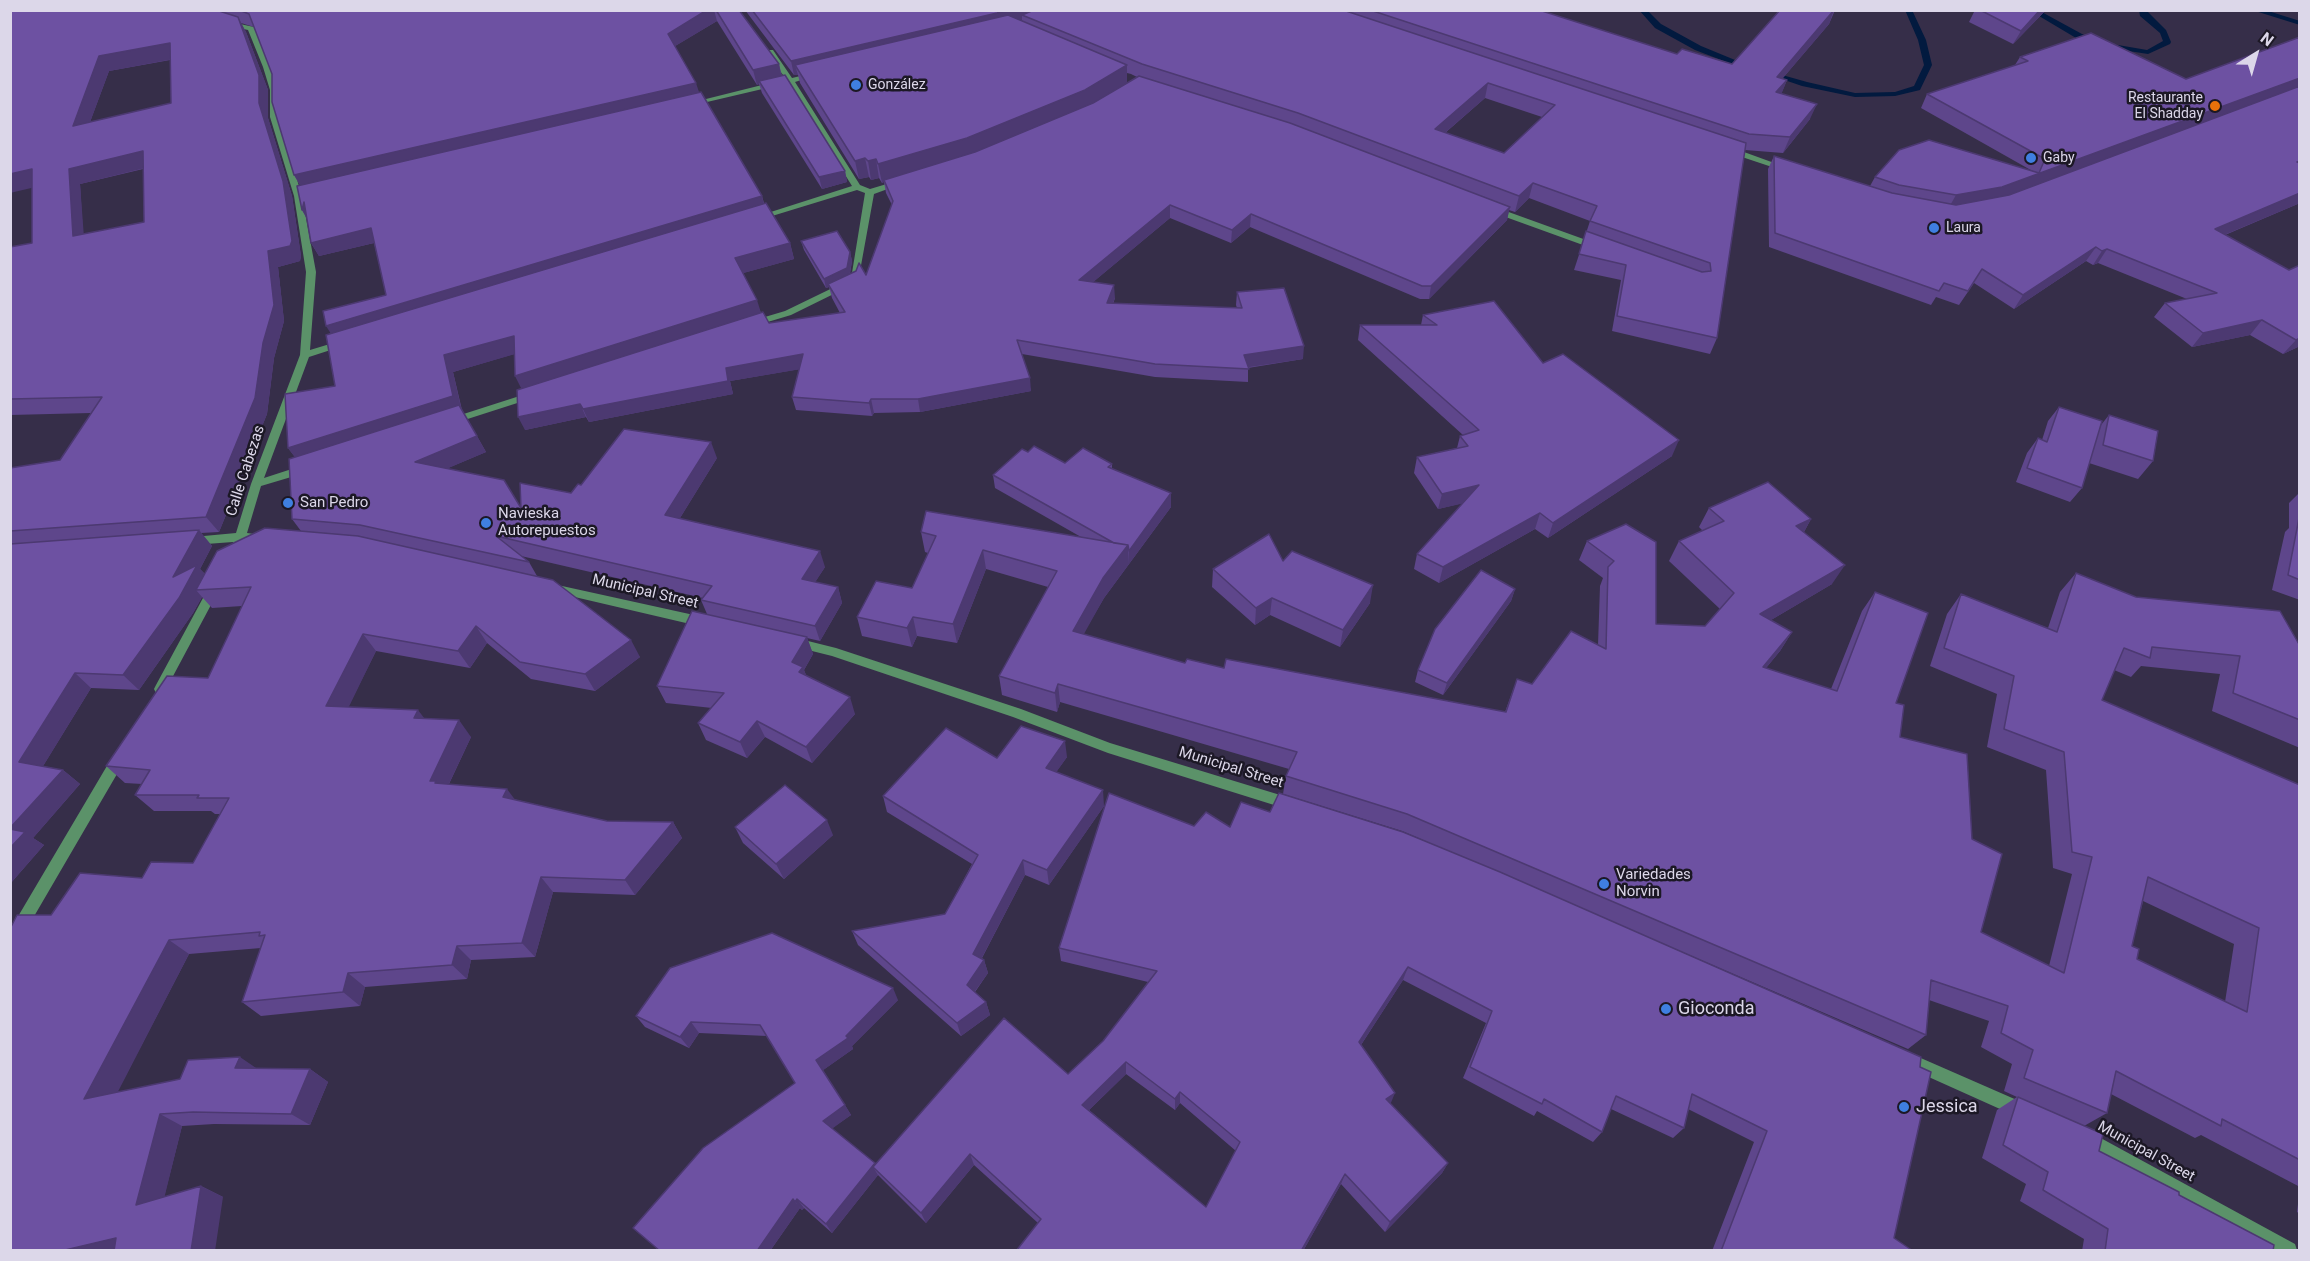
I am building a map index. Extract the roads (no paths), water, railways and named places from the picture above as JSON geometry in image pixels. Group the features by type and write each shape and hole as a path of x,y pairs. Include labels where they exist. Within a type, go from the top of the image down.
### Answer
{"street":[{"name":"Calle Cabezas","path":"218,20 251,29 267,67 274,90 274,117 298,196 310,272 305,355 256,484 242,537 231,558"},
{"path":"763,44 791,81 857,187 870,192 911,180"},
{"path":"675,108 826,72"},
{"path":"1721,147 1788,170"},
{"path":"744,222 857,187"},
{"path":"743,327 788,312 855,280 870,192"},
{"path":"298,196 309,194"},
{"path":"1477,204 1611,251"},
{"path":"305,355 350,341"},
{"path":"437,426 539,393"},
{"path":"256,484 313,466"},
{"path":"184,541 242,537 277,540"},
{"path":"153,701 220,578"},
{"name":"Municipal Street","path":"544,586 717,625"},
{"name":"Municipal Street","path":"786,641 832,651 1017,713 1108,748 1305,808"},
{"path":"10,944 126,748"},
{"path":"1889,1053 2038,1117"},
{"name":"Municipal Street","path":"2069,1131 2091,1140 2289,1251"}],"waterway":[{"path":"1642,10 1658,26 1698,48 1748,67"},
{"path":"1768,73 1855,95 1895,94 1917,88 1928,65 1922,40 1908,10"},
{"path":"2032,10 2079,36 2095,41"},
{"path":"2112,46 2148,52 2167,42 2163,32 2143,14 2142,10"},
{"path":"2255,10 2300,23"}],"place":[{"name":"González","path":"856,85"},
{"name":"Restaurante El Shadday","path":"2215,106"},
{"name":"Gaby","path":"2031,158"},
{"name":"Laura","path":"1934,228"},
{"name":"San Pedro","path":"288,503"},
{"name":"Navieska Autorepuestos","path":"486,523"},
{"name":"Variedades Norvin","path":"1604,884"},
{"name":"Gioconda","path":"1666,1009"},
{"name":"Jessica","path":"1904,1107"}]}
